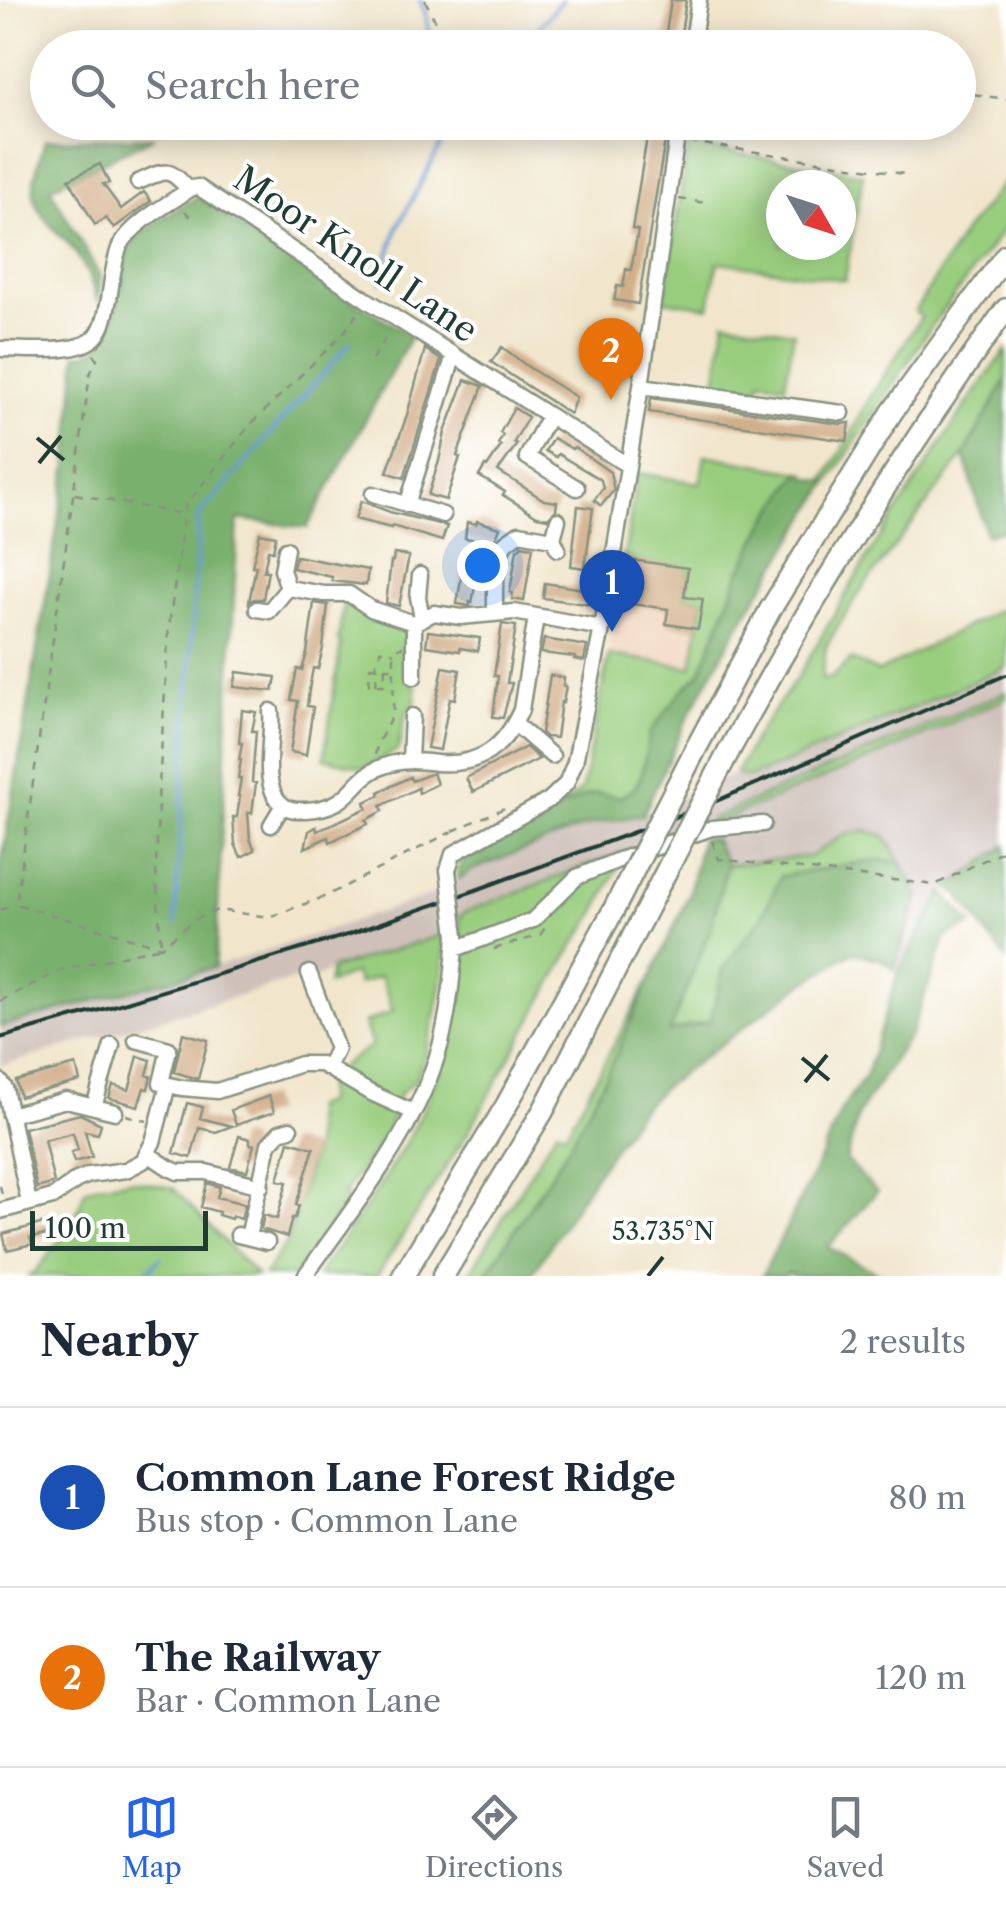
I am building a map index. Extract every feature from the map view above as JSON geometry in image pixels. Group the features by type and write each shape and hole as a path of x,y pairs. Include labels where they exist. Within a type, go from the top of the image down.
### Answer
{"highway":[{"path":"403,1276 506,1106 770,610 892,412 1006,254"},
{"path":"444,1276 543,1112 728,751 812,604 925,424 1006,309"}],"street":[{"path":"695,30 699,0"},
{"path":"306,1276 390,1153 413,1112 440,1046 453,984 456,942 448,870 453,854 549,800 566,784 576,762 602,628 677,140"},
{"path":"138,182 164,171 172,172 189,190"},
{"name":"Moor Knoll Lane","path":"88,344 104,323 122,243 132,230 198,187 367,300 628,465"},
{"path":"0,349 88,344"},
{"path":"618,353 645,356"},
{"path":"407,506 454,356"},
{"path":"641,386 842,413"},
{"path":"549,416 527,457 577,488"},
{"path":"372,494 442,515"},
{"path":"495,612 497,567 505,543 519,534 555,544 558,520"},
{"path":"286,549 282,570 288,588"},
{"path":"414,677 420,576"},
{"path":"288,588 349,594 371,609 418,620 434,613 460,617 514,612 602,628"},
{"path":"257,609 269,611 288,588"},
{"path":"271,710 268,782 277,800 296,810 333,806 378,768 400,761 466,763 495,748 515,724 521,710 536,617"},
{"path":"410,760 412,716"},
{"path":"515,724 552,756"},
{"path":"271,825 283,805"},
{"path":"456,942 533,920 577,877 616,861 712,828 764,824"},
{"path":"309,973 337,1049 328,1067"},
{"path":"0,1211 53,1197 90,1175 126,1170 143,1161 158,1124 170,1049 136,1040"},
{"path":"94,1107 112,1045"},
{"path":"164,1084 217,1091 301,1064 321,1064 413,1112"},
{"path":"0,1081 29,1203"},
{"path":"10,1115 66,1100 115,1112"},
{"path":"267,1242 243,1236 261,1186 272,1138 289,1128"},
{"path":"148,1154 178,1172 206,1172 261,1186"}],"path":[{"path":"425,0 439,30"},
{"path":"976,95 1006,99"},
{"path":"721,140 906,174"},
{"path":"668,197 707,203"},
{"path":"175,199 194,221"},
{"path":"161,947 156,872 158,802 170,626 184,506 250,425 342,336 367,300"},
{"path":"372,360 398,320"},
{"path":"16,904 90,374 97,359 88,344"},
{"path":"73,494 184,514"},
{"path":"378,768 377,745 393,714 395,654 404,645 414,644"},
{"path":"385,668 384,685 376,685 380,650 395,654"},
{"path":"378,668 393,668"},
{"path":"0,1001 61,970 161,947 193,921 217,910 270,917 324,897 523,800"},
{"path":"452,832 461,850"},
{"path":"710,834 719,860 935,885 1006,849"},
{"path":"0,910 16,904 161,947"},
{"path":"489,951 540,935 548,922"},
{"path":"115,1112 158,1124"}],"shaded area":[{"path":"624,559 688,568 703,599 692,667 609,655"},
{"path":"1006,667 1006,692 711,819 466,912 440,936 331,969 306,985 290,981 0,1066 0,1027 215,967 441,892 472,870 591,824 643,815 736,773 747,777 779,766"},
{"path":"1006,698 1006,846 943,892 898,973 894,969 919,895 885,836 842,836 811,856 727,865 714,839 701,839 708,826"}],"green space":[{"path":"45,140 149,140 50,188 101,278 98,302 79,258 36,203 34,181"},
{"path":"688,145 839,170 766,170 766,260 848,260 845,280 718,262 709,307 664,300"},
{"path":"856,173 863,174 856,215"},
{"path":"1006,179 1006,226 931,327 829,482 824,480 921,317 915,311 964,232"},
{"path":"198,196 276,252 411,336 307,528 238,519 215,967 0,1027 0,871 68,464 77,354 93,350 104,340 134,242 155,223"},
{"path":"725,321 794,332 785,385 761,380 759,388 716,384"},
{"path":"1006,350 1006,380 964,455 859,593 826,646 822,679 831,678 852,659 878,672 1006,606 1006,667 779,766 747,777 736,773 757,734 798,677 870,553"},
{"path":"1006,380 1006,529 986,535 964,455"},
{"path":"705,455 800,472 764,525 740,572 700,674 681,692 645,756 635,788 620,797 582,798 548,816 582,789 609,655 692,667 703,600 684,597 688,569 624,559 637,473 700,483"},
{"path":"800,472 829,482 735,632 687,719 643,815 591,824 472,870 459,879 457,870 462,861 584,796 598,793 620,797 635,788 650,732 700,673 740,572 764,525"},
{"path":"347,602 406,631 410,683 416,686 415,702 405,716 398,750 364,768 324,758 341,644 338,641"},
{"path":"1006,692 1006,698 886,752 708,826 711,819"},
{"path":"864,830 885,836 901,862 876,860 781,876 762,917 724,967 710,1021 668,1032 710,930 727,865 811,856 842,836"},
{"path":"701,839 714,839 727,865 710,930 669,1032 710,1021 724,967 762,917 781,876 876,860 901,862 919,895 894,969 882,960 853,952 798,987 665,1086 641,1109 531,1276 485,1276 566,1151 606,1076 689,894"},
{"path":"1006,846 1006,959 958,894 948,888"},
{"path":"626,851 594,915 468,1132 377,1276 317,1276 400,1153 433,1088 455,1017 460,917"},
{"path":"943,892 972,925 946,936 911,1033 859,1113 846,1160 877,1192 828,1247 883,1276 762,1276 842,1109 866,1075 898,973"},
{"path":"445,931 436,1013 415,1081 400,1093 388,1131 344,1193 347,1201 295,1276 264,1276 289,1238 314,1148 313,1107 326,1102 326,1077 372,1045 364,1023 393,1011 380,976 359,984 354,973 328,984 331,969"},
{"path":"654,971 566,1151 485,1276 468,1276 557,1129 566,1133"},
{"path":"131,1180 173,1188 257,1276 29,1276 73,1224 85,1190"}],"building":[{"path":"671,0 686,0 682,30 666,30"},
{"path":"647,140 665,140 638,304 614,300 617,286 623,287 626,269 631,270 638,230 632,229"},
{"path":"100,164 109,183 103,184 121,209 144,192 151,201 114,228 106,218 95,225 69,179"},
{"path":"502,347 576,397 570,414 491,362"},
{"path":"425,349 441,360 404,478 387,472"},
{"path":"465,380 483,386 457,456 460,457 446,500 428,495 445,432"},
{"path":"651,398 850,423 847,441 649,412"},
{"path":"514,408 528,417 514,442 517,444 498,471 544,500 557,502 556,510 548,518 537,516 479,476 501,446 500,433"},
{"path":"553,438 574,447 610,472 614,490 601,506 594,500 603,488 601,480 558,454 556,457 545,451"},
{"path":"361,501 447,526 442,541 355,519"},
{"path":"578,506 593,508 585,568 571,566"},
{"path":"467,522 500,528 493,543 465,538"},
{"path":"260,533 276,536 273,551 268,550 263,599 249,602 256,566 252,566"},
{"path":"521,545 533,547 524,601 512,599 510,592"},
{"path":"394,554 409,556 399,606 386,603"},
{"path":"296,556 368,570 366,585 332,581 332,577 293,568"},
{"path":"624,559 688,568 684,597 703,599 698,629 666,624 668,609 618,602"},
{"path":"463,567 478,570 470,606 457,604"},
{"path":"545,583 596,591 593,605 543,598"},
{"path":"314,603 328,605 323,648 318,669 313,668 309,690 307,706 313,707 306,755 290,752 298,701 291,700 297,669 302,670 307,653"},
{"path":"502,624 516,626 507,683 512,683 503,718 493,717"},
{"path":"428,631 480,638 478,651 426,646"},
{"path":"544,639 587,646 584,661 541,653"},
{"path":"443,667 460,670 440,750 427,748"},
{"path":"237,672 276,677 273,691 234,687"},
{"path":"550,675 564,678 566,686 556,738 541,733"},
{"path":"242,710 256,712 252,782 256,783 252,813 248,813 255,850 241,857 235,844 233,817 237,817 240,796"},
{"path":"526,747 539,759 473,792 466,778"},
{"path":"433,773 437,784 419,793 418,788 381,806 383,811 366,820 368,824 330,842 328,837 305,848 309,831 367,808 365,802 410,777 412,781"},
{"path":"183,1033 208,1040 198,1079 174,1072"},
{"path":"138,1056 151,1060 147,1075 151,1076 138,1106 109,1098 113,1085 129,1090"},
{"path":"76,1065 80,1081 20,1097 16,1081"},
{"path":"269,1096 274,1112 236,1125 231,1110"},
{"path":"187,1103 203,1107 200,1118 232,1126 216,1132 199,1128 191,1158 174,1153"},
{"path":"80,1114 101,1124 98,1134 85,1131 92,1157 74,1162 71,1152 78,1150 73,1133 44,1140 54,1183 37,1188 24,1128"},
{"path":"239,1136 250,1139 254,1145 247,1171 230,1167"},
{"path":"289,1141 314,1148 287,1237 261,1229 264,1215 277,1219 287,1182 278,1180"},
{"path":"207,1183 220,1187 217,1197 245,1204 241,1219 201,1207"},
{"path":"48,1222 50,1234 30,1238 32,1244 7,1250 3,1234"}],"waterway":[{"path":"420,0 428,30"},
{"path":"537,30 562,0"},
{"path":"381,281 397,228 443,140"},
{"path":"175,924 199,515 350,343"},
{"path":"144,1276 160,1258"}],"railway":[{"path":"0,1038 347,935 476,890 705,806 1006,675"}],"place":[{"name":"The Railway","path":"611,400"},
{"name":"Common Lane Forest Ridge","path":"612,632"}]}
